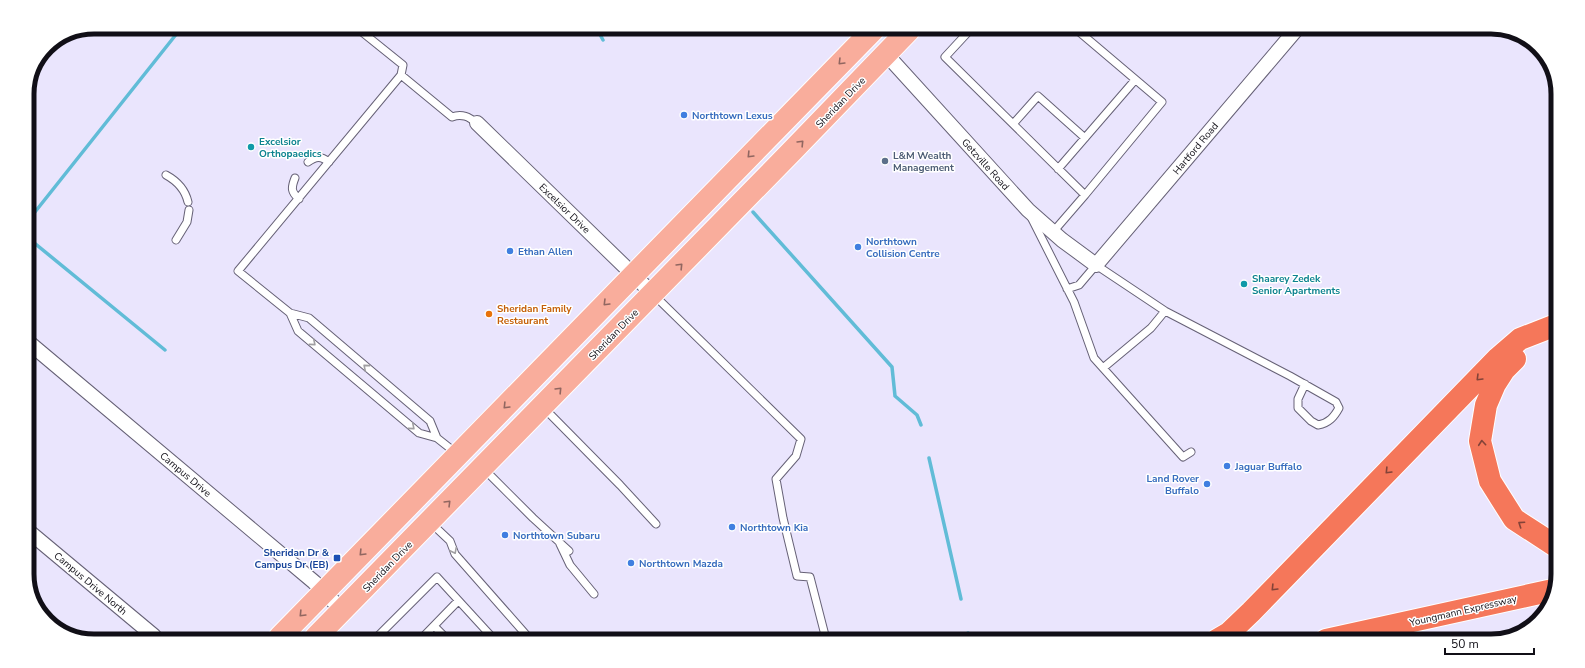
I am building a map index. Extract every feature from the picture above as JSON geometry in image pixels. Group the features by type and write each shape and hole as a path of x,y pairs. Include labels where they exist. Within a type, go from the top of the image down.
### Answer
{"highway":[{"path":"1227,634 1498,358 1520,339 1551,327"},
{"path":"1551,339 1528,350 1512,361 1504,370 1495,384 1486,405 1480,441 1490,481 1514,519 1551,543"},
{"name":"Youngmann Expressway","path":"1353,634 1548,591"}],"main road":[{"path":"283,634 869,34"},
{"name":"Sheridan Drive","path":"319,634 483,468 905,34"}],"street":[{"name":"Hartford Road","path":"1096,265 1291,34"},
{"name":"Getzville Road","path":"886,54 1028,210 1053,232 1096,265"},
{"name":"Excelsior Drive","path":"477,123 653,294"},
{"name":"Campus Drive","path":"34,347 324,592 342,610"},
{"name":"Campus Drive North","path":"34,536 152,634"}],"lane":[{"path":"364,34 402,65 401,75 238,271 290,313 309,318 430,421 437,438"},
{"path":"966,34 945,57 1085,195"},
{"path":"1053,232 1162,102 1082,34"},
{"path":"401,75 452,117 459,114 470,118 477,123"},
{"path":"1058,169 1135,80"},
{"path":"1013,124 1038,96 1086,138"},
{"path":"308,162 317,157 322,157 329,162"},
{"path":"166,175 179,184 184,191 188,202"},
{"path":"295,178 291,190 298,199"},
{"path":"176,240 187,222 189,210"},
{"path":"1028,210 1074,302 1094,358 1183,457 1191,452"},
{"path":"1067,289 1079,285 1096,265 1165,311 1305,384 1336,402 1339,408 1335,415 1326,424 1318,425 1311,421 1298,408 1298,399 1305,384"},
{"path":"653,294 801,439 796,456 776,479 783,518 797,576 810,577 825,634"},
{"path":"1103,368 1151,328 1165,311"},
{"path":"290,313 298,331 346,372 420,433 437,438 458,455"},
{"path":"542,406 620,484 656,524"},
{"path":"483,468 569,551"},
{"path":"429,522 450,541 455,554 525,634"},
{"path":"558,540 570,565 594,594"},
{"path":"380,634 437,577 488,634"},
{"path":"426,634 458,601"},
{"path":"434,626 442,634"}],"waterway":[{"path":"34,213 176,34"},
{"path":"600,34 603,40"},
{"path":"753,212 892,367 895,396 917,415 921,425"},
{"path":"34,243 165,350"},
{"path":"929,458 961,599"}],"place":[{"name":"Northtown Lexus","path":"684,115"},
{"name":"Excelsior Orthopaedics","path":"251,147"},
{"name":"L&M Wealth Management","path":"885,161"},
{"name":"Northtown Collision Centre","path":"858,247"},
{"name":"Ethan Allen","path":"510,251"},
{"name":"Shaarey Zedek Senior Apartments","path":"1244,284"},
{"name":"Sheridan Family Restaurant","path":"489,314"},
{"name":"Jaguar Buffalo","path":"1227,466"},
{"name":"Land Rover Buffalo","path":"1207,484"},
{"name":"Northtown Kia","path":"732,527"},
{"name":"Northtown Subaru","path":"505,535"},
{"name":"Sheridan Dr & Campus Dr (EB)","path":"337,558"},
{"name":"Northtown Mazda","path":"631,563"}]}
